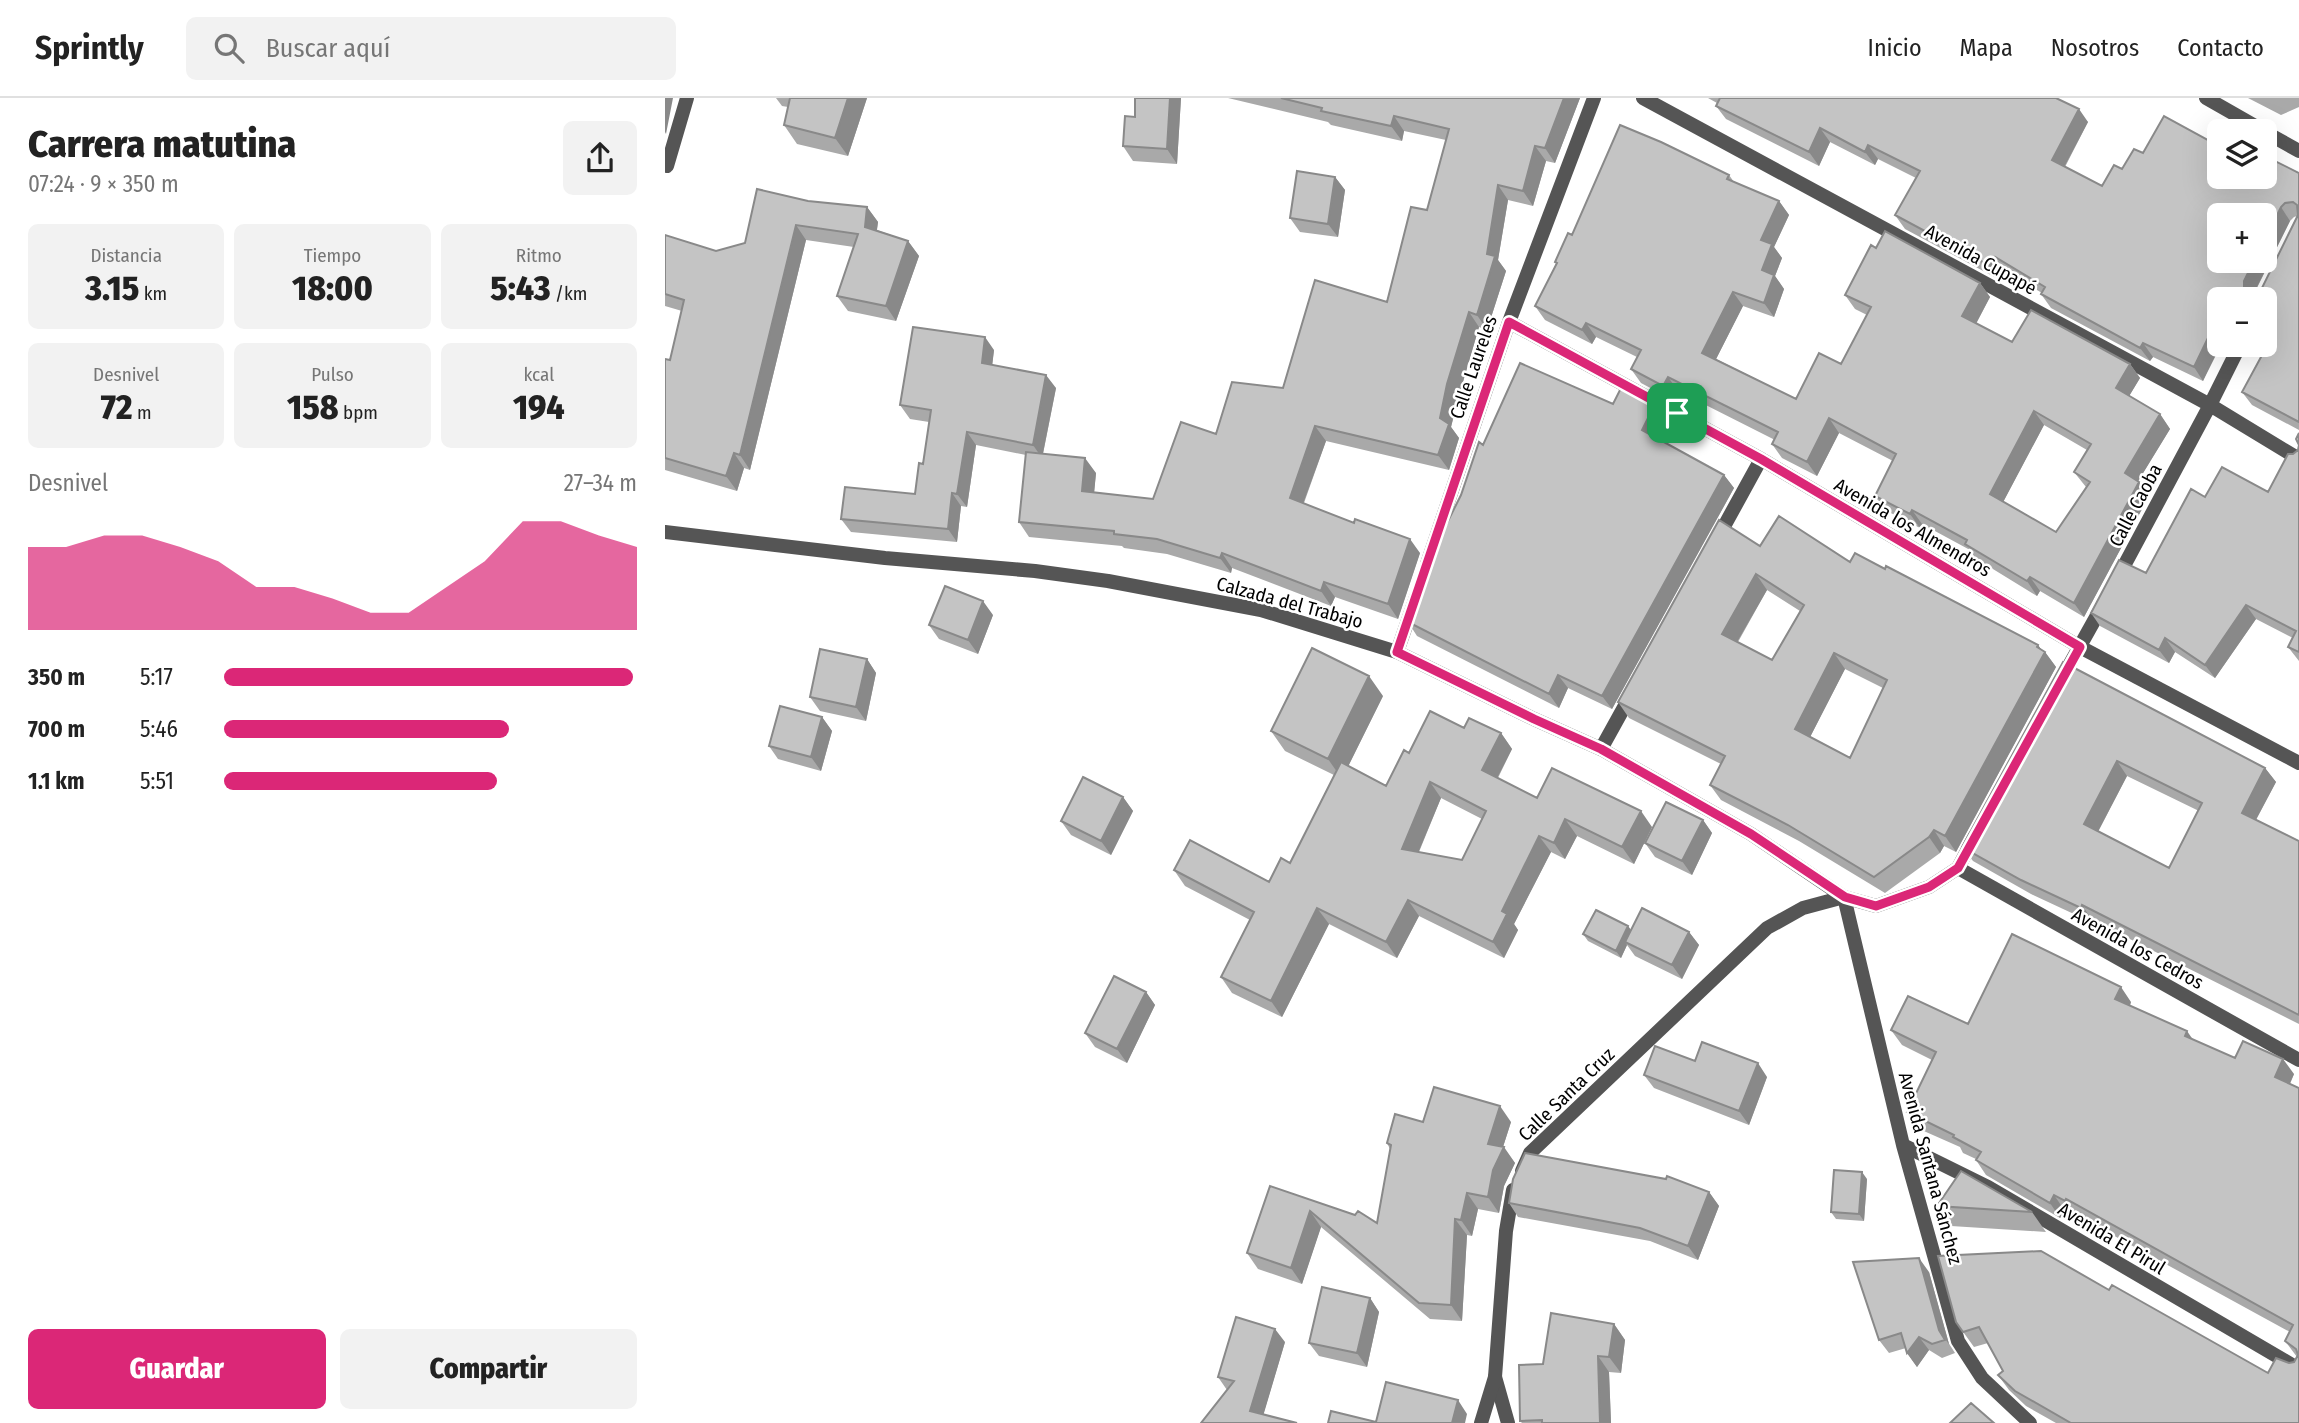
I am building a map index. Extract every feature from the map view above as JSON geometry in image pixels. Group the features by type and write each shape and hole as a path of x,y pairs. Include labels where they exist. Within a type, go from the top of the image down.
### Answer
{"street":[{"path":"667,166 687,98"},
{"name":"Calle Laureles","path":"1397,652 1509,322 1594,98"},
{"name":"Avenida Cupapé","path":"1643,98 2210,405 2299,459"},
{"path":"2206,98 2243,119"},
{"path":"2277,138 2299,151"},
{"name":"Avenida los Almendros","path":"1509,322 1761,459 2080,647 2299,763"},
{"name":"Calle Caoba","path":"2054,693 2234,357"},
{"path":"1707,556 1761,459"},
{"name":"Calzada del Trabajo","path":"665,532 1108,581 1261,610 1397,652 1601,749 1751,834 1845,897"},
{"path":"1601,749 1641,676"},
{"path":"1845,897 1876,906 1929,887 1958,868 1983,822"},
{"name":"Avenida los Cedros","path":"1958,868 2299,1060"},
{"name":"Avenida Santana Sánchez","path":"1845,897 1903,1145 1958,1341 1982,1378 2030,1423"},
{"name":"Calle Santa Cruz","path":"1481,1423 1495,1377 1506,1231 1513,1190 1530,1153 1767,928 1803,908 1845,897"},
{"name":"Avenida El Pirul","path":"1903,1145 1988,1186 2299,1369"},
{"path":"1495,1377 1508,1423"}],"building":[{"path":"790,98 848,98 835,138 784,125"},
{"path":"1135,98 1170,98 1167,149 1123,146 1125,116 1135,117"},
{"path":"1281,98 1564,98 1545,148 1535,146 1523,191 1498,185 1487,254 1495,256 1477,315 1469,312 1447,384 1440,418 1449,424 1438,455 1315,426 1290,498 1354,523 1355,519 1410,539 1388,604 1324,582 1321,591 1222,553 1220,558 1157,539 1114,534 1114,531 1019,522 1026,452 1085,458 1082,491 1153,499 1181,422 1216,434 1232,382 1283,388 1315,280 1387,302 1411,207 1427,210 1449,129 1394,116 1391,126 1321,111 1322,108"},
{"path":"1720,98 2056,98 2079,109 2052,160 2102,186 2114,165 2122,169 2134,149 2143,153 2164,116 2207,139 2207,189 2277,189 2277,162 2299,173 2299,422 2242,392 2261,357 2277,357 2277,287 2262,287 2269,273 2277,273 2277,258 2298,215 2297,205 2293,202 2285,203 2277,215 2277,203 2207,203 2207,273 2248,273 2244,287 2207,287 2207,340 2194,367 2143,343 2140,348 2041,294 2045,287 1995,257 1990,266 1895,215 1920,171 1868,145 1865,152 1820,128 1809,152 1716,106"},
{"path":"1620,125 1729,175 1727,179 1779,201 1761,240 1772,244 1762,270 1774,275 1764,303 1733,292 1702,353 1796,399 1819,353 1841,364 1871,307 1845,295 1871,245 1876,248 1885,231 1980,283 1962,316 2012,342 2031,310 2130,364 2116,388 2160,414 2125,473 2139,482 2074,603 2030,577 2027,581 1965,544 1967,540 1912,510 1910,514 1875,496 1896,454 1829,418 1807,462 1772,444 1778,432 1668,377 1663,386 1631,369 1641,350 1586,323 1582,330 1535,306 1557,263 1555,262 1568,233 1572,235","holes":["2034,411 2091,444 2074,472 2090,482 2056,532 1990,494"]},
{"path":"1297,171 1335,177 1328,224 1290,218"},
{"path":"757,189 808,201 867,207 865,227 908,241 886,306 837,296 858,234 796,225 740,455 734,453 726,476 665,458 665,359 670,360 684,300 665,294 665,235 716,251 745,243"},
{"path":"913,327 985,337 982,363 1046,375 1033,445 967,432 957,494 952,493 948,529 841,519 845,487 915,494 919,463 923,464 931,410 900,405"},
{"path":"1520,363 1613,404 1622,386 1655,404 1642,430 1724,475 1602,696 1558,675 1549,694 1408,622 1412,613 1407,611 1429,546 1434,548 1461,495 1479,442 1483,445"},
{"path":"2299,445 2299,652 2288,647 2296,631 2246,605 2205,665 2165,638 2159,650 2091,613 2119,560 2146,573 2191,489 2205,497 2222,467 2268,492 2288,454 2298,450"},
{"path":"1779,516 1850,562 1855,553 1885,569 1886,566 2038,645 2037,647 2045,652 1945,836 1934,830 1929,837 1874,877 1788,825 1710,785 1725,756 1618,702 1719,520 1760,546","holes":["1756,574 1804,605 1772,660 1722,634","1834,653 1887,680 1850,758 1795,729"]},
{"path":"945,586 983,601 968,640 929,625"},
{"path":"1312,648 1369,676 1328,759 1271,731"},
{"path":"820,649 867,659 856,707 810,697"},
{"path":"2063,662 2265,768 2242,813 2299,841 2299,1015 2082,905 2081,908 2021,880 1962,847","holes":["2117,761 2202,803 2169,868 2084,824"]},
{"path":"780,706 822,717 811,757 769,746"},
{"path":"1430,711 1464,728 1469,718 1501,733 1482,770 1537,798 1552,768 1641,811 1622,847 1565,819 1554,843 1539,836 1502,911 1507,914 1493,942 1408,900 1386,942 1317,908 1271,1001 1221,977 1254,912 1174,870 1190,840 1269,882 1281,858 1290,863 1341,762 1386,786 1404,750 1409,753","holes":["1430,782 1486,811 1462,860 1402,849"]},
{"path":"1083,777 1123,797 1101,841 1061,821"},
{"path":"1666,802 1703,820 1682,861 1645,843"},
{"path":"1642,908 1689,932 1672,965 1625,942"},
{"path":"1596,910 1628,926 1616,951 1583,934"},
{"path":"2012,934 2121,987 2115,999 2187,1031 2185,1036 2235,1058 2243,1041 2283,1059 2275,1077 2299,1088 2299,1423 2071,1423 2015,1391 1998,1375 2003,1371 1979,1327 1963,1332 1956,1322 1938,1256 2041,1251 2109,1290 2112,1285 2268,1373 2276,1358 2289,1363 2294,1362 2298,1355 2296,1349 2285,1341 2293,1325 2066,1199 2065,1201 2054,1195 2050,1203 1976,1160 1981,1152 1953,1137 1954,1135 1907,1112 1936,1052 1891,1030 1908,996 1968,1024"},
{"path":"1114,976 1146,992 1117,1049 1085,1033"},
{"path":"1702,1042 1758,1063 1739,1111 1644,1075 1655,1046 1695,1061"},
{"path":"1434,1087 1500,1106 1488,1144 1504,1147 1493,1170 1488,1197 1467,1193 1461,1220 1455,1219 1451,1305 1419,1303 1310,1211 1291,1268 1247,1253 1270,1186 1355,1215 1358,1211 1377,1223 1391,1145 1387,1143 1395,1114 1423,1122"},
{"path":"1525,1153 1666,1179 1667,1176 1709,1192 1688,1246 1640,1228 1509,1203 1513,1179"},
{"path":"1834,1170 1862,1172 1859,1214 1831,1212"},
{"path":"1961,1171 2032,1212 1937,1206"},
{"path":"1919,1258 1939,1330 1945,1340 1932,1344 1919,1337 1907,1353 1901,1333 1879,1340 1853,1262"},
{"path":"1322,1287 1370,1298 1357,1353 1309,1343"},
{"path":"1551,1313 1614,1324 1609,1357 1598,1356 1600,1423 1520,1421 1519,1365 1543,1364"},
{"path":"1236,1317 1275,1329 1250,1411 1297,1423 1201,1423 1234,1381 1218,1377"},
{"path":"1386,1382 1458,1400 1452,1423 1328,1423 1331,1411 1376,1422"},
{"path":"1971,1403 1994,1423 1950,1423"}],"route":[{"path":"1509,322 1677,413 1761,459 2080,647 1958,868 1929,887 1876,906 1845,897 1751,834 1601,749 1397,652 1509,322"}]}
